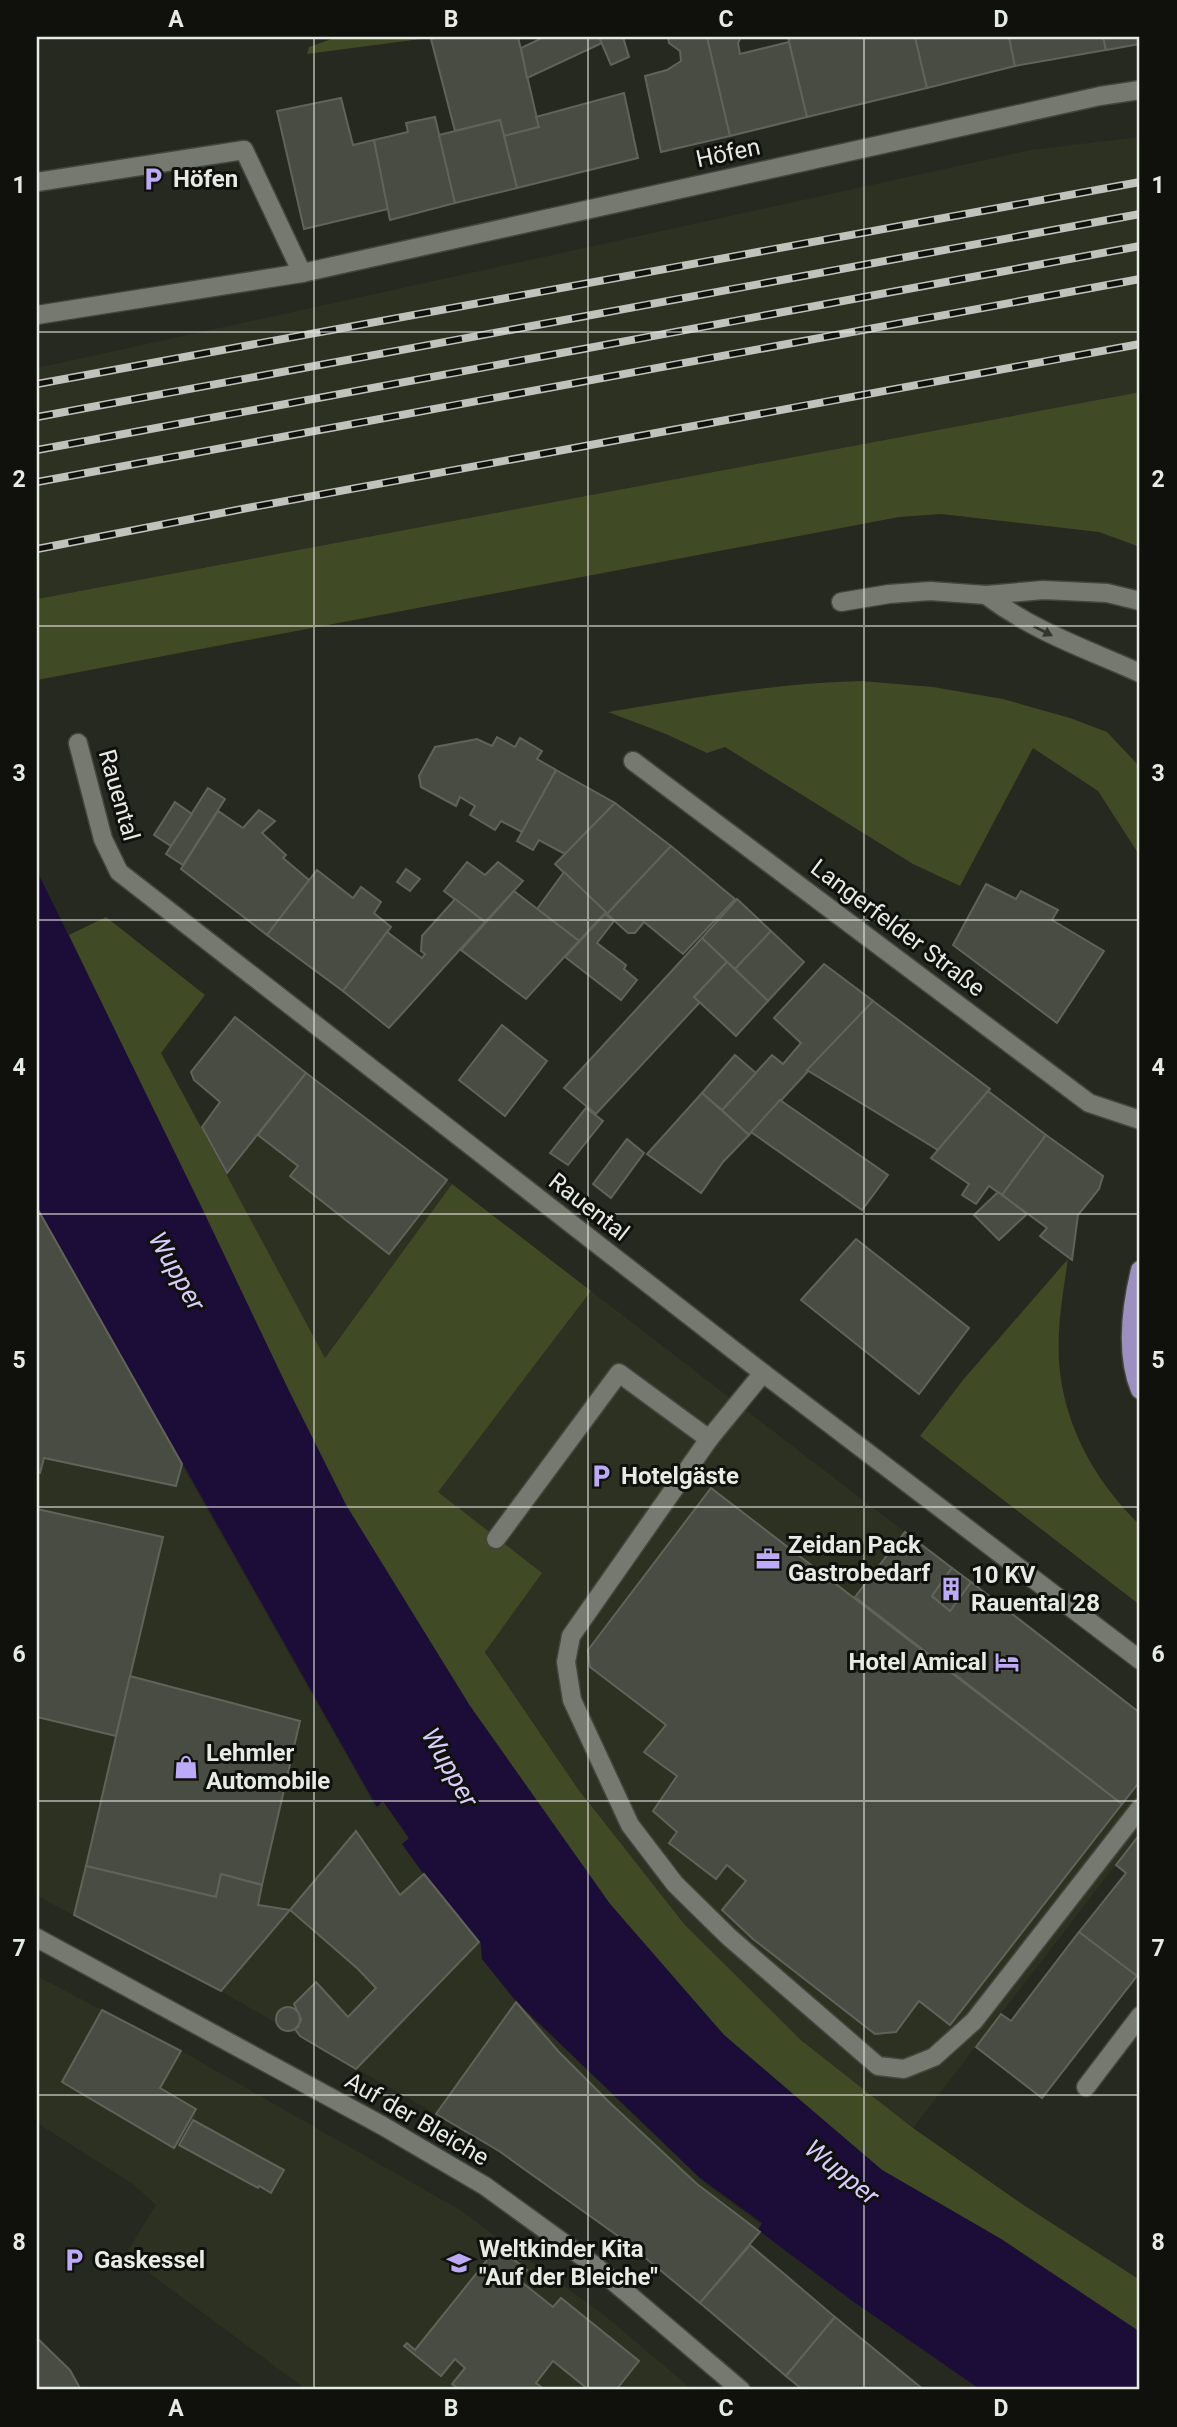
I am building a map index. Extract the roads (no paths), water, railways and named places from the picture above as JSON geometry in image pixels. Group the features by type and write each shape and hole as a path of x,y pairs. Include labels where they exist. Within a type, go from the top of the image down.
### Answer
{"main road":[{"path":"1140,1270 1135,1293 1131,1352 1140,1390"}],"street":[{"name":"Höfen","path":"37,316 303,272 1100,96 1140,90"},
{"path":"37,182 244,150 303,272"},
{"path":"841,602 930,591 986,595 1043,590 1107,593 1140,601"},
{"path":"986,595 1014,616 1049,635 1137,674"},
{"name":"Rauental","path":"78,743 103,839 119,872 763,1373 1140,1660"},
{"name":"Langerfelder Straße","path":"634,761 1089,1103 1140,1120"},
{"path":"496,1539 619,1373 709,1440"},
{"path":"763,1373 709,1440 571,1636 566,1662 572,1700 631,1825 675,1884 729,1937 878,2066 904,2069 934,2057 974,2021 1140,1808"},
{"name":"Auf der Bleiche","path":"37,1938 383,2126 485,2186 594,2266 741,2390"},
{"path":"1086,2087 1140,2016"}],"water":[{"name":"Wupper","path":"37,871 346,1505 470,1706 610,1904 724,2035 882,2170 1001,2239 1140,2332 1140,2390 981,2390 851,2300 758,2230 762,2223 700,2178 517,2002 482,1959 481,1943 426,1883 423,1873 402,1844 409,1838 383,1801 377,1807 37,1206"}],"railway":[{"path":"37,384 1140,182"},
{"path":"37,417 1140,214"},
{"path":"37,450 1140,246"},
{"path":"37,482 1140,279"},
{"path":"37,549 1140,344"}],"place":[{"name":"Höfen","path":"153,179"},
{"name":"Hotelgäste","path":"601,1476"},
{"name":"Zeidan Pack Gastrobedarf","path":"768,1559"},
{"name":"10 KV Rauental 28","path":"951,1589"},
{"name":"Hotel Amical","path":"1007,1662"},
{"name":"Lehmler Automobile","path":"186,1767"},
{"name":"Gaskessel","path":"74,2260"},
{"name":"Weltkinder Kita \"Auf der Bleiche\"","path":"459,2263"}]}
